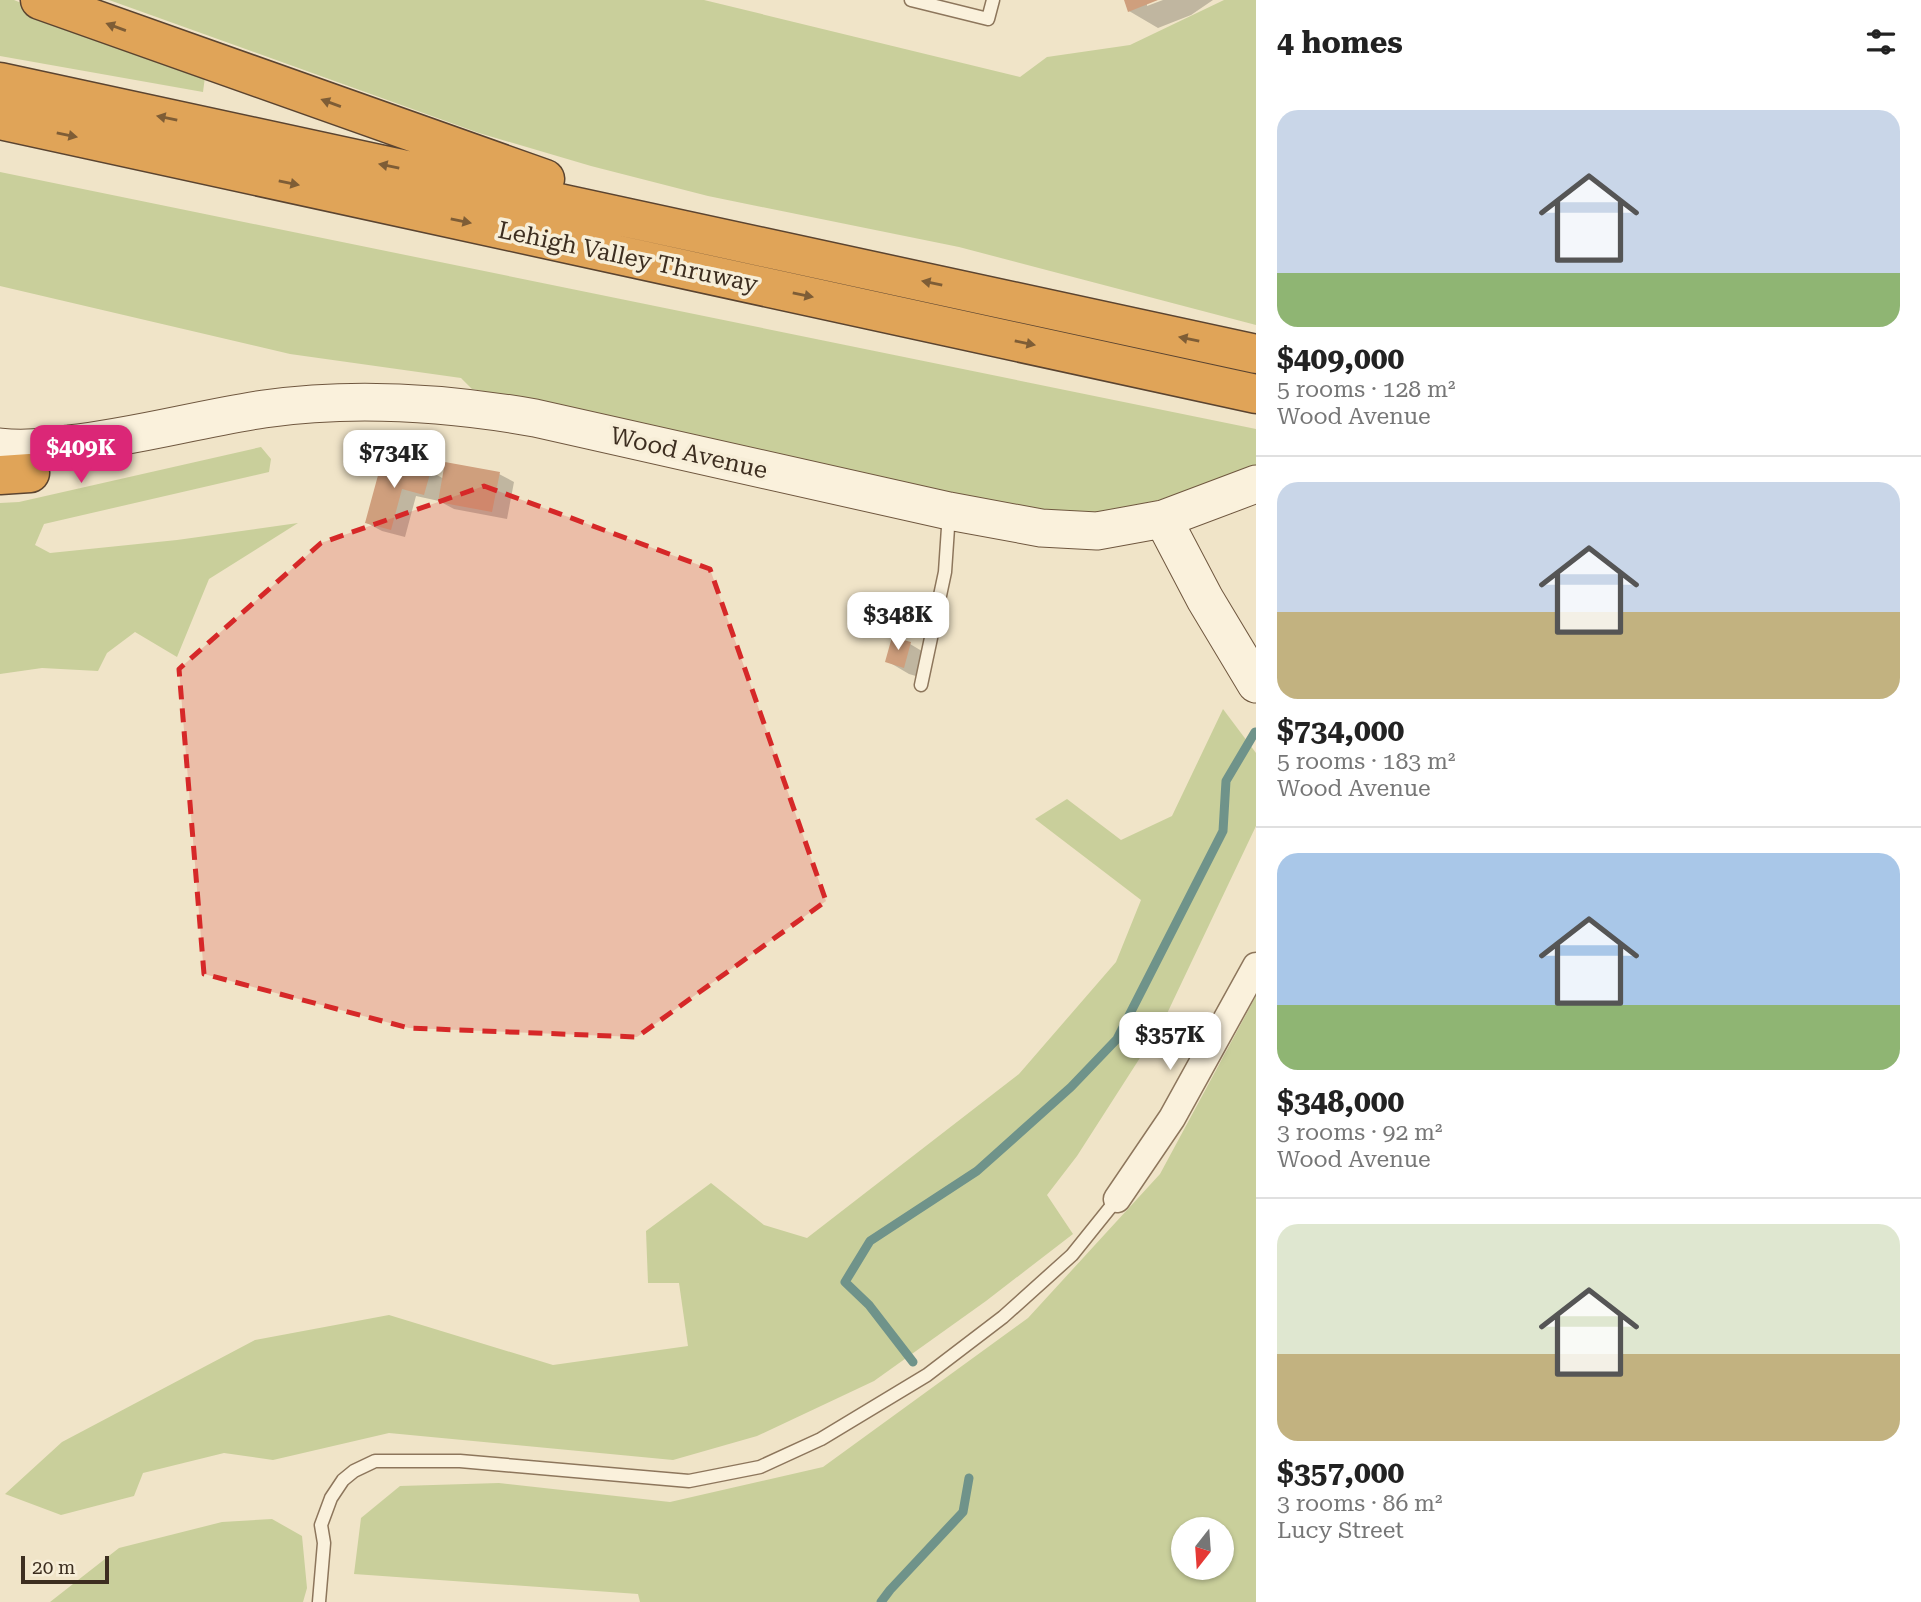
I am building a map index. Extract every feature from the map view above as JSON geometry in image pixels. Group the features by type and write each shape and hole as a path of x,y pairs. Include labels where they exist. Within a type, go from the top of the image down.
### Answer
{"highway":[{"path":"40,0 695,233"},
{"name":"Lehigh Valley Thruway","path":"0,82 1256,354"},
{"name":"Lehigh Valley Thruway","path":"0,120 1256,394"}],"main road":[{"name":"Wood Avenue","path":"0,447 28,449 116,439 264,409 346,401 429,403 535,418 949,511 1041,528 1097,531 1163,519 1256,484"},
{"name":"Wood Avenue","path":"10,473 41,470 116,439"},
{"path":"1163,519 1205,599 1256,684"}],"street":[{"path":"1117,1199 1172,1118 1256,965"}],"lane":[{"path":"911,0 988,19 993,0"},
{"path":"921,685 945,572 949,511"},
{"path":"319,1602 324,1543 321,1525 331,1498 354,1471 375,1461 460,1461 689,1481 760,1467 821,1439 927,1375 982,1334 1072,1255 1117,1199"}],"highlighted area":[{"path":"484,486 710,569 826,901 637,1037 409,1028 204,974 179,669 321,543"}],"green space":[{"path":"0,0 14,0 205,77 203,92 0,56"},
{"path":"109,0 704,0 1020,77 1047,57 1130,45 1224,0 1256,0 1256,325 959,247 708,196 591,166 479,133"},
{"path":"0,172 1256,429 1256,467 1147,504 1090,513 1035,513 472,389 461,378 290,354 0,286"},
{"path":"261,447 271,459 269,472 44,524 35,545 50,553 177,540 298,523 209,579 177,657 135,632 107,653 98,671 42,668 0,674 0,503 19,502"},
{"path":"1223,709 1256,753 1256,826 1163,1022 1077,1156 1047,1195 1073,1234 986,1301 874,1381 757,1436 673,1460 389,1433 273,1460 224,1453 143,1473 134,1496 61,1515 5,1494 62,1442 255,1340 389,1315 553,1365 688,1346 679,1283 648,1283 646,1231 711,1183 764,1225 807,1238 1019,1074 1116,962 1141,900 1035,819 1067,799 1121,840 1172,816"},
{"path":"1256,996 1256,1602 640,1602 638,1594 354,1574 361,1518 400,1486 499,1483 670,1502 823,1467 1028,1318 1160,1174"},
{"path":"272,1519 302,1536 307,1588 303,1602 50,1602 119,1548 222,1522"}],"building":[{"path":"1124,0 1158,0 1128,12"},
{"path":"383,457 431,470 424,495 402,489 391,530 365,523"},
{"path":"445,462 500,472 492,512 438,502"},
{"path":"892,637 911,642 904,668 885,662"}],"waterway":[{"path":"913,1362 869,1305 845,1282 870,1241 977,1171 1071,1087 1117,1039 1223,831 1226,781 1255,732"},
{"path":"881,1602 963,1512 969,1478"}]}
